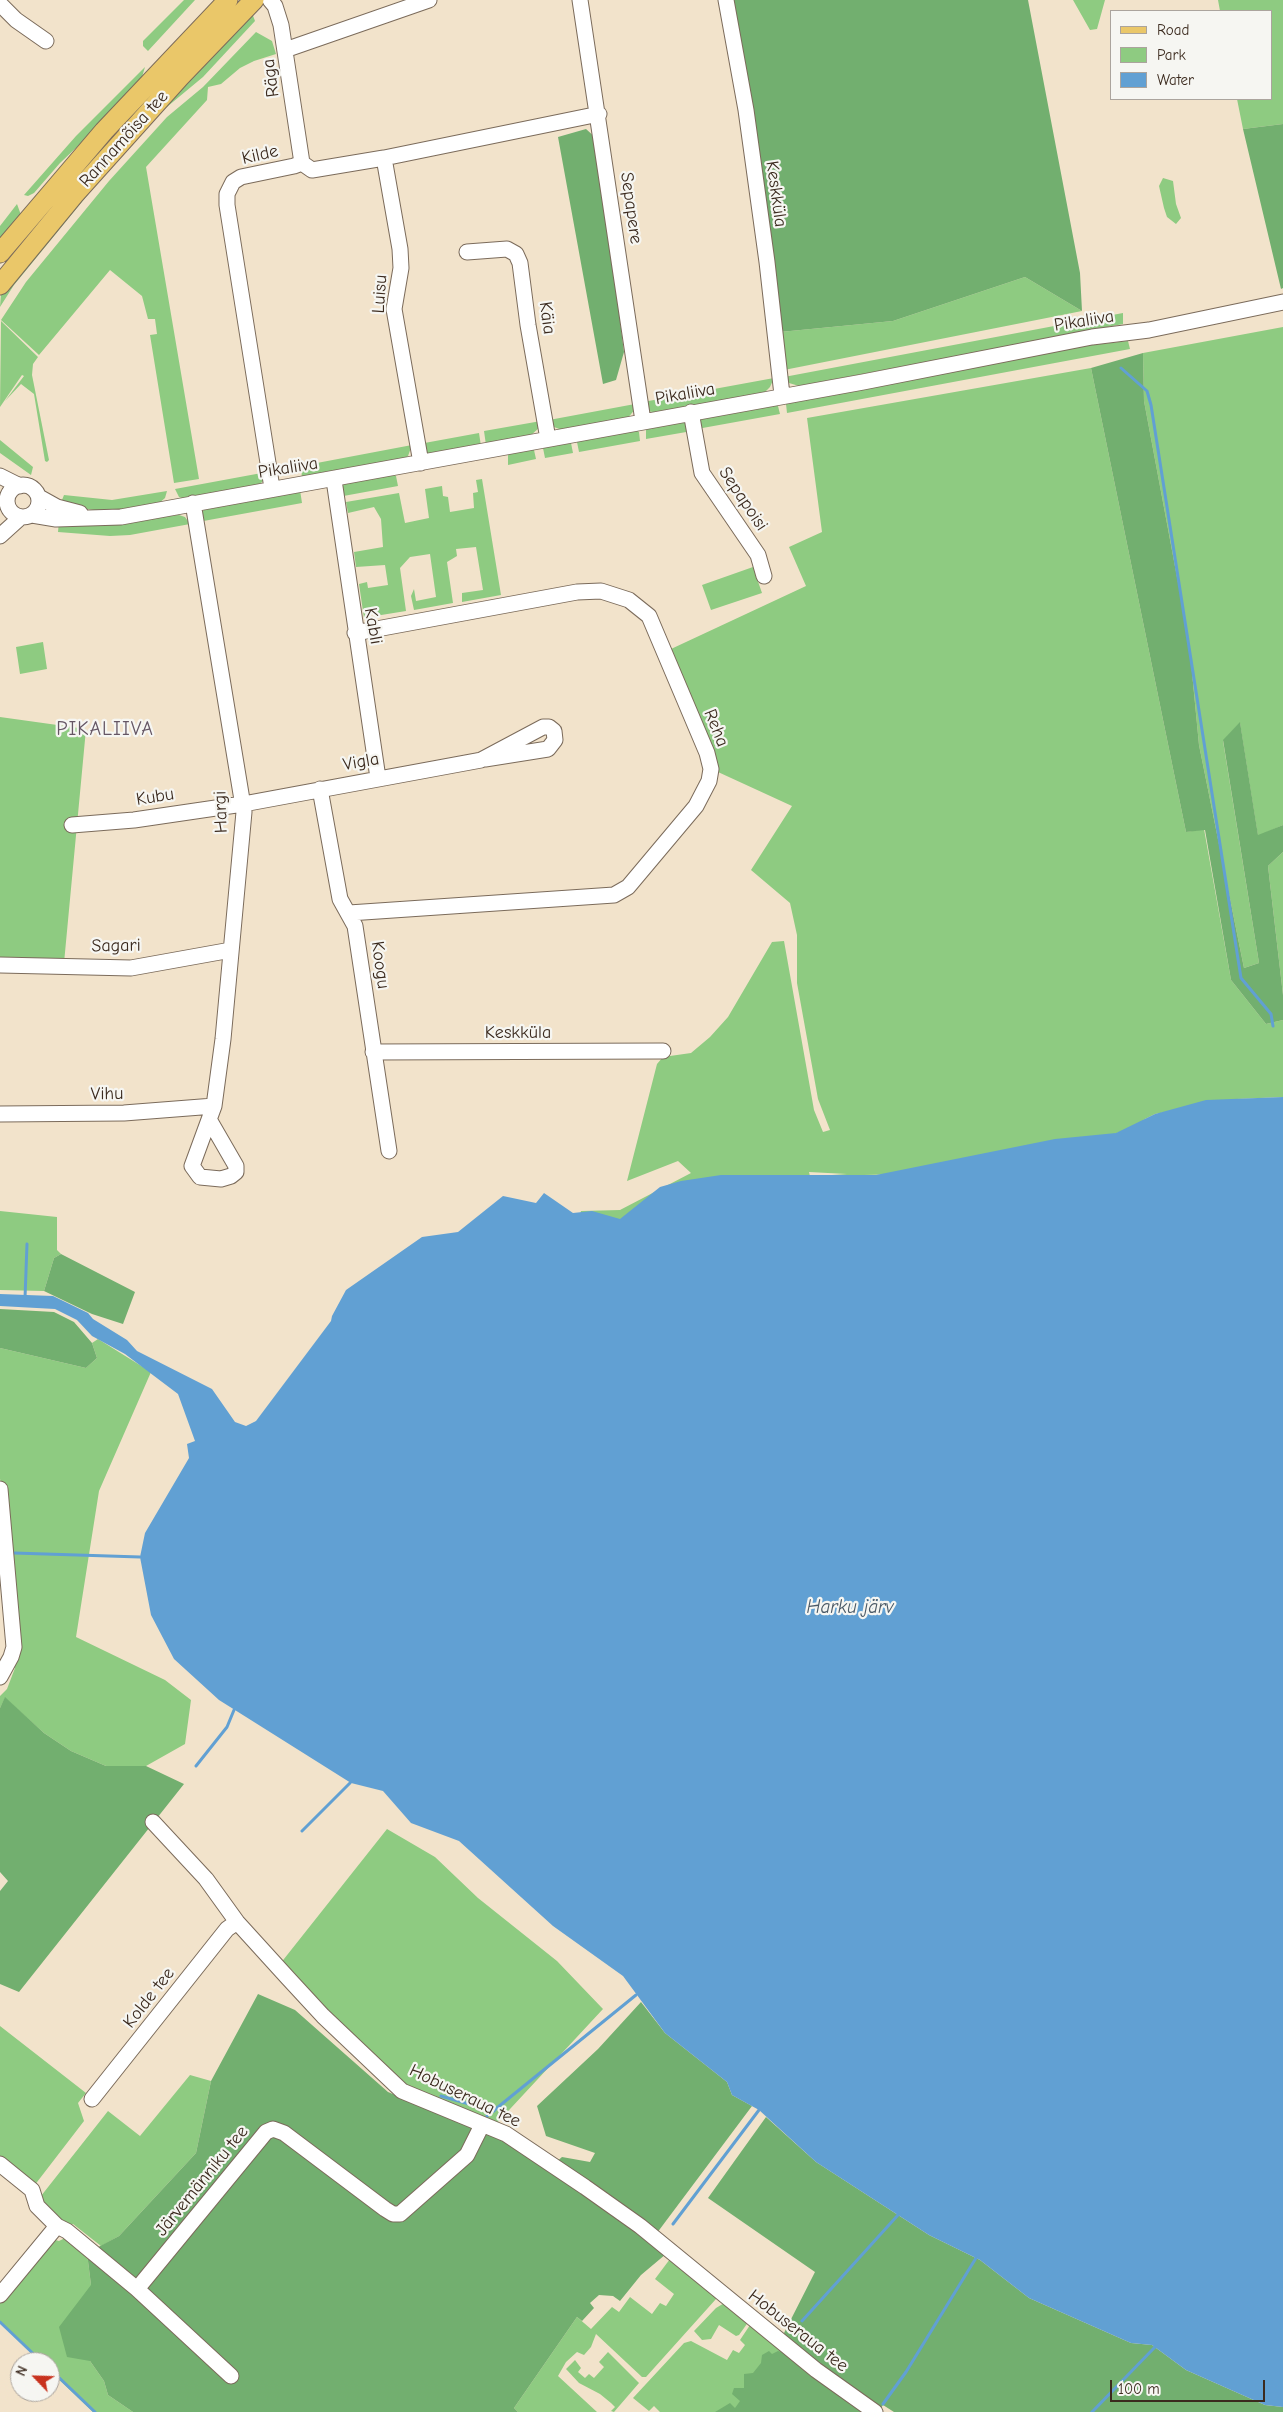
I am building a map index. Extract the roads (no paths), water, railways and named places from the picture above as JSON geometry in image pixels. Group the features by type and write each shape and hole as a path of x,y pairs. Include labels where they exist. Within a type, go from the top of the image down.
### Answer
{"main road":[{"name":"Rannamõisa tee","path":"0,253 104,131 228,0"},
{"name":"Rannamõisa tee","path":"0,285 74,194 180,77 254,0"}],"street":[{"path":"270,0 279,16 285,50"},
{"name":"Räga","path":"302,163 285,50 429,0"},
{"name":"Sepapere","path":"580,0 599,114 643,421"},
{"name":"Keskküla","path":"726,0 746,110 766,253 782,395"},
{"path":"0,4 16,20 46,41"},
{"name":"Kilde","path":"272,488 226,205 227,194 233,182 241,177 302,163 312,170 384,158 599,114"},
{"name":"Luisu","path":"384,158 400,249 401,268 394,309 420,463"},
{"name":"Käia","path":"467,252 508,249 516,254 520,263 528,325 548,439"},
{"name":"Pikaliiva","path":"14,506 56,519 121,517 272,488 334,480 782,395 863,382 1092,337 1149,330 1283,302"},
{"name":"Sepapoisi","path":"691,412 702,473 758,555 764,576"},
{"name":"Pikaliiva","path":"0,476 20,486 31,487 39,497 57,507 93,517"},
{"name":"Kabli","path":"334,480 378,778"},
{"path":"0,536 14,506 12,491 20,486"},
{"path":"14,506 38,507 39,497"},
{"name":"Hargi","path":"193,503 243,804 231,950 214,1106 210,1121"},
{"path":"0,532 14,506"},
{"name":"Reha","path":"349,913 614,895 628,888 696,806 709,782 710,769 707,753 648,616 629,600 601,591 577,592 356,633"},
{"name":"Vigla","path":"243,804 485,759"},
{"name":"Koogu","path":"320,789 340,899 355,926 389,1151"},
{"name":"Kubu","path":"72,826 134,820 243,804"},
{"name":"Sagari","path":"0,965 131,968 231,950"},
{"name":"Keskküla","path":"373,1052 663,1051"},
{"name":"Vihu","path":"0,1114 124,1113 214,1106"},
{"path":"0,1489 14,1636 11,1657 0,1678"},
{"name":"Hobuseraua tee","path":"154,1822 206,1879 237,1922 323,2016 402,2090 506,2134 640,2226 816,2370 875,2412"},
{"name":"Kolde tee","path":"92,2099 227,1929 237,1922"},
{"name":"Järvemänniku tee","path":"137,2289 266,2132 273,2129 284,2132 393,2214 407,2210 467,2155 482,2125"},
{"path":"0,2164 32,2190 37,2206 57,2226 67,2231 137,2289 231,2376"},
{"path":"0,2295 57,2226"}],"water":[{"name":"Harku järv","path":"1283,1097 1283,2407 1265,2405 1186,2370 1152,2345 1131,2343 1029,2298 980,2260 929,2235 816,2162 759,2110 732,2095 727,2082 665,2033 623,1976 553,1926 459,1841 411,1823 383,1791 351,1783 219,1700 174,1659 151,1615 140,1557 145,1533 189,1458 187,1444 195,1441 178,1394 125,1354 92,1336 77,1320 55,1309 0,1306 0,1294 53,1296 88,1313 93,1319 127,1340 137,1351 212,1389 235,1422 246,1426 256,1421 331,1321 346,1290 422,1237 458,1232 503,1196 536,1203 544,1193 573,1213 592,1211 620,1219 660,1187 681,1181 721,1175 876,1175 1055,1139 1116,1133 1155,1114 1206,1100"}],"waterway":[{"path":"1121,368 1147,391 1151,405 1241,978 1271,1014 1273,1026"},
{"path":"25,1298 27,1244"},
{"path":"14,1553 140,1557"},
{"path":"196,1766 227,1727 234,1710"},
{"path":"302,1831 350,1783"},
{"path":"487,2116 636,1995"},
{"path":"441,2096 494,2111"},
{"path":"673,2224 759,2110"},
{"path":"802,2321 898,2215"},
{"path":"883,2404 906,2372 976,2258"},
{"path":"0,2322 32,2352"},
{"path":"1092,2412 1155,2347"},
{"path":"60,2379 95,2412"}],"district":[{"name":"PIKALIIVA","path":"105,729"}]}
